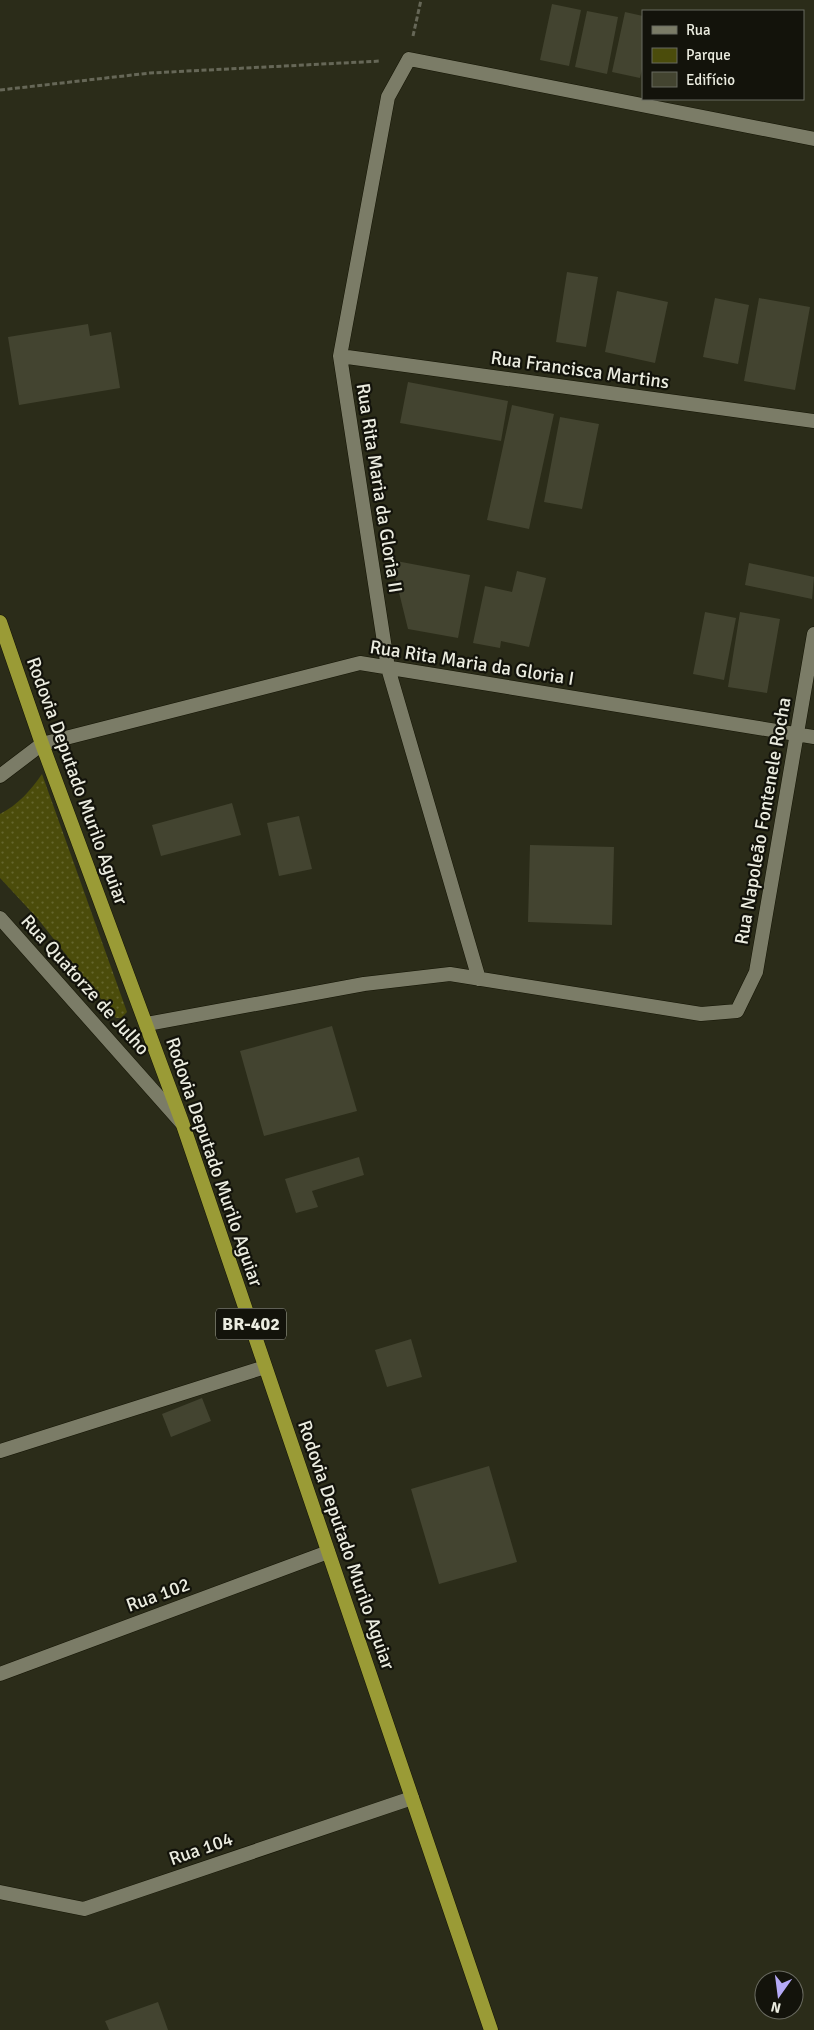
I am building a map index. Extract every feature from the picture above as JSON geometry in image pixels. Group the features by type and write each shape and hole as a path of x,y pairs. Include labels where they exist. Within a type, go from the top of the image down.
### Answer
{"highway":[{"name":"Rodovia Deputado Murilo Aguiar","path":"0,622 42,744 147,1024 164,1078 182,1122 491,2030"}],"street":[{"path":"408,59 814,139"},
{"name":"Rua Rita Maria da Gloria II","path":"408,59 388,97 340,356 388,668 479,979"},
{"name":"Rua Francisca Martins","path":"340,356 814,421"},
{"name":"Rua Napoleão Fontenele Rocha","path":"479,979 702,1014 737,1011 756,972 814,634"},
{"name":"Rua Rita Maria da Gloria I","path":"42,744 360,663 814,737"},
{"path":"0,776 42,744"},
{"name":"Rua Quatorze de Julho","path":"0,918 182,1122"},
{"path":"147,1024 364,984 450,974 479,979"},
{"path":"0,1451 265,1367"},
{"name":"Rua 102","path":"0,1674 328,1552"},
{"name":"Rua 104","path":"0,1892 84,1909 412,1798"}],"path":[{"path":"0,90 150,73 408,59 421,0"}],"green space":[{"path":"42,774 127,1012 121,1018 116,1018 38,919 0,878 0,814 24,797"}],"building":[{"path":"552,4 581,10 569,66 540,60"},
{"path":"587,11 618,17 607,74 575,67"},
{"path":"625,12 642,16 642,69 640,78 612,72"},
{"path":"567,272 598,277 586,347 556,342"},
{"path":"617,291 668,302 655,363 605,352"},
{"path":"715,298 749,305 738,364 703,357"},
{"path":"759,298 810,307 795,390 744,381"},
{"path":"88,324 90,336 111,332 120,388 19,405 8,337"},
{"path":"408,382 508,401 501,441 400,423"},
{"path":"512,405 554,414 529,529 487,520"},
{"path":"560,417 599,424 582,509 544,502"},
{"path":"391,560 470,575 458,638 408,629"},
{"path":"749,563 814,577 812,599 745,585"},
{"path":"517,571 546,578 529,647 501,641 500,648 473,643 485,586 512,592"},
{"path":"705,612 736,618 724,680 693,674"},
{"path":"740,612 780,619 767,693 728,687"},
{"path":"232,803 241,835 161,856 152,825"},
{"path":"299,816 312,869 279,876 267,823"},
{"path":"530,845 614,847 612,925 528,922"},
{"path":"332,1026 357,1111 264,1136 240,1051"},
{"path":"359,1157 364,1175 312,1191 318,1207 296,1213 285,1179"},
{"path":"411,1339 422,1377 387,1387 375,1350"},
{"path":"202,1398 211,1421 171,1437 162,1414"},
{"path":"489,1466 517,1562 439,1584 411,1489"},
{"path":"158,2002 168,2030 109,2030 105,2021"}]}
